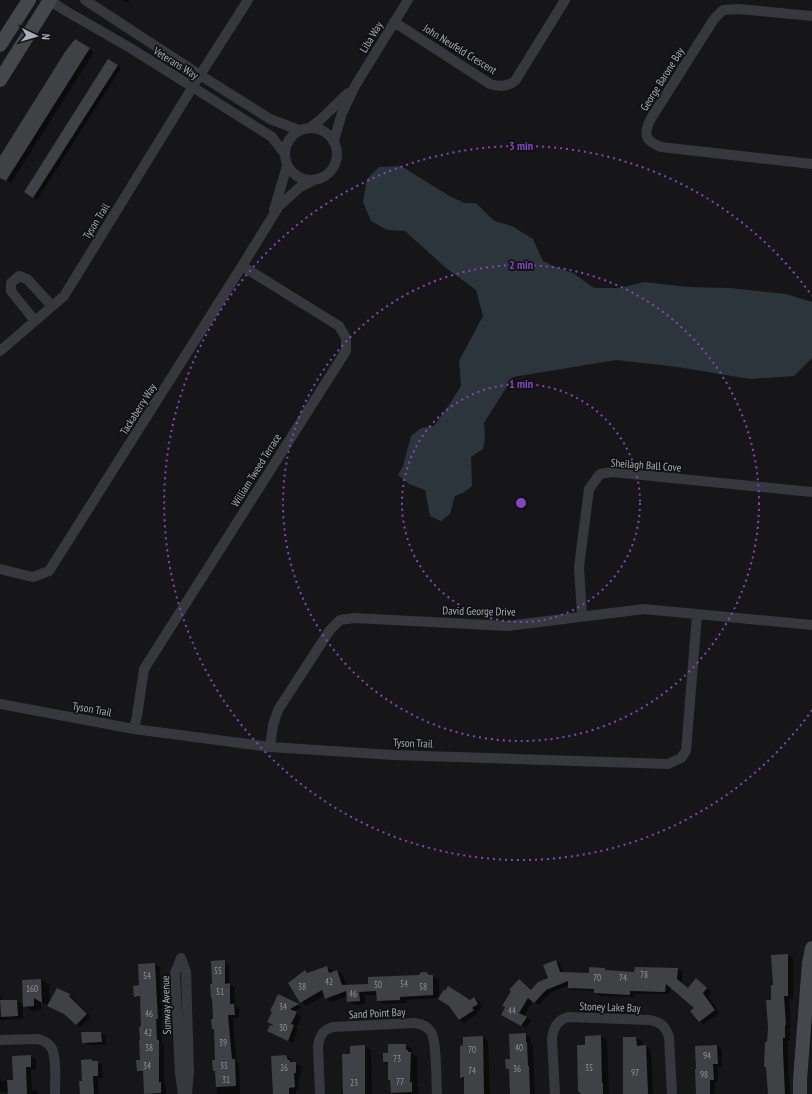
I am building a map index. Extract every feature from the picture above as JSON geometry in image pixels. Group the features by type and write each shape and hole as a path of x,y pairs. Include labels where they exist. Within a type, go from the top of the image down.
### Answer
{"street":[{"path":"0,45 29,0"},
{"path":"0,80 50,0"},
{"name":"Veterans Way","path":"50,0 66,12 132,50 272,137 284,153"},
{"name":"Veterans Way","path":"85,0 270,119 298,130"},
{"path":"192,87 248,0"},
{"name":"Liba Way","path":"334,140 342,113 355,86 408,0"},
{"name":"John Neufeld Crescent","path":"394,22 490,84 496,86 506,86 515,81 565,0"},
{"name":"George Barone Bay","path":"812,16 738,9 723,10 714,19 650,120 646,128 646,136 651,143 661,147 812,164"},
{"name":"Liba Way","path":"311,127 355,86"},
{"name":"Tyson Trail","path":"0,351 64,296 192,87"},
{"path":"311,127 324,130 334,140 338,153 335,167 326,176 300,187 279,206 272,215 287,166 284,153 288,140 298,130 311,127"},
{"path":"287,166 298,177 313,181"},
{"name":"Tackaberry Way","path":"0,569 33,577 49,571 242,266 272,215"},
{"name":"William Tweed Terrace","path":"134,729 144,669 346,351 346,338 339,326 242,266"},
{"path":"35,321 11,291 11,283 19,276 27,279 52,306"},
{"name":"Sheilagh Ball Cove","path":"582,616 579,567 581,551 589,489 600,474 612,472 812,492"},
{"name":"David George Drive","path":"270,747 273,725 278,710 330,630 340,620 354,618 507,626 644,608 697,615 812,625"},
{"name":"Tyson Trail","path":"0,704 134,729 270,747 393,755 668,764 681,758 686,751 697,615"},
{"path":"800,1094 809,963 812,948"},
{"name":"Sunway Avenue","path":"183,1094 180,1074 175,973 181,958 186,972 189,1072 187,1094"},
{"name":"Stoney Lake Bay","path":"555,1094 552,1039 553,1031 563,1018 568,1017 650,1020 662,1024 669,1037 672,1094"},
{"name":"Sand Point Bay","path":"320,1094 318,1046 322,1033 327,1029 333,1027 415,1024 427,1027 432,1033 434,1044 436,1094"},
{"path":"0,1040 37,1038 43,1040 50,1046 54,1054 55,1094"}],"shaded area":[{"path":"401,166 451,197 465,203 476,203 494,221 512,226 533,239 543,261 573,273 594,288 620,288 644,282 688,287 730,288 786,294 812,302 812,358 794,376 750,379 678,367 616,360 513,377 484,423 485,439 483,449 471,457 472,486 463,493 455,496 450,514 441,521 430,516 425,490 409,484 398,475 403,466 411,436 421,428 434,426 461,386 459,361 483,316 476,290 446,268 405,231 387,230 371,221 363,202 367,179 379,167"}],"building":[{"path":"75,39 90,48 6,181 0,178 0,156 65,52"},
{"path":"108,59 118,65 33,198 24,192"},
{"path":"788,954 788,996 784,996 786,1025 785,1038 783,1038 785,1094 768,1094 766,1067 764,1067 765,1042 767,1042 768,1028 766,1000 771,1000 771,985 773,985 771,955"},
{"path":"225,960 225,984 230,983 230,1004 234,1004 235,1015 228,1015 232,1059 235,1059 236,1086 216,1087 215,1071 213,1071 212,1060 215,1060 214,1029 212,1029 211,1019 213,1019 210,984 212,984 211,961"},
{"path":"556,960 560,972 589,973 589,967 605,968 605,970 634,972 635,967 678,968 677,979 688,988 696,978 707,988 703,993 715,1010 699,1022 690,1011 694,1008 666,984 665,992 630,991 630,995 594,993 594,989 568,988 568,981 546,990 534,1003 528,998 519,1013 527,1017 521,1026 501,1015 505,1007 502,1006 511,991 509,990 519,979 531,990 538,982 548,978 543,965"},
{"path":"155,963 158,1019 156,1019 157,1040 159,1040 159,1082 161,1082 161,1093 144,1094 143,1071 137,1071 136,1060 140,1060 140,996 134,997 133,986 139,985 138,964"},
{"path":"327,966 329,973 337,970 342,985 368,984 368,977 419,975 421,972 426,972 429,975 433,975 433,995 400,997 400,1000 377,1001 376,991 359,992 360,1001 347,1002 346,991 325,999 322,990 300,1003 288,983 305,970 307,973"},
{"path":"41,979 42,1003 34,998 34,1006 23,1007 22,980"},
{"path":"448,986 470,1000 474,997 478,1004 472,1008 474,1010 459,1020 449,1006 438,999 444,989 445,991"},
{"path":"57,988 70,994 69,996 87,1014 76,1025 64,1014 47,1006"},
{"path":"278,994 299,1004 290,1009 297,1012 291,1024 294,1025 288,1041 267,1031 270,1025 273,1026 267,1022 272,1012 270,1011"},
{"path":"0,1000 17,1000 18,1016 1,1017"},
{"path":"81,1032 101,1032 102,1042 82,1043"},
{"path":"526,1033 530,1094 510,1094 509,1069 506,1069 505,1059 510,1059 509,1034"},
{"path":"601,1035 603,1094 581,1094 578,1091 577,1045 585,1045 585,1036"},
{"path":"483,1036 484,1094 464,1094 464,1077 460,1078 460,1046 463,1045 463,1037"},
{"path":"623,1037 636,1037 637,1046 646,1045 648,1094 623,1094"},
{"path":"388,1044 406,1044 406,1050 411,1052 410,1082 412,1082 412,1092 391,1093 390,1080 388,1080 388,1062 383,1062 383,1053 388,1053"},
{"path":"365,1045 365,1094 343,1094 342,1054 350,1054 350,1046"},
{"path":"717,1045 718,1064 713,1064 714,1080 710,1080 710,1094 696,1094 695,1046"},
{"path":"31,1055 31,1067 26,1067 27,1094 8,1094 7,1080 13,1080 12,1056"},
{"path":"286,1055 290,1062 296,1062 296,1073 294,1073 295,1087 289,1088 289,1094 273,1094 271,1056"},
{"path":"92,1059 92,1061 98,1061 98,1076 93,1076 94,1094 80,1094 79,1081 82,1081 81,1060"}]}
